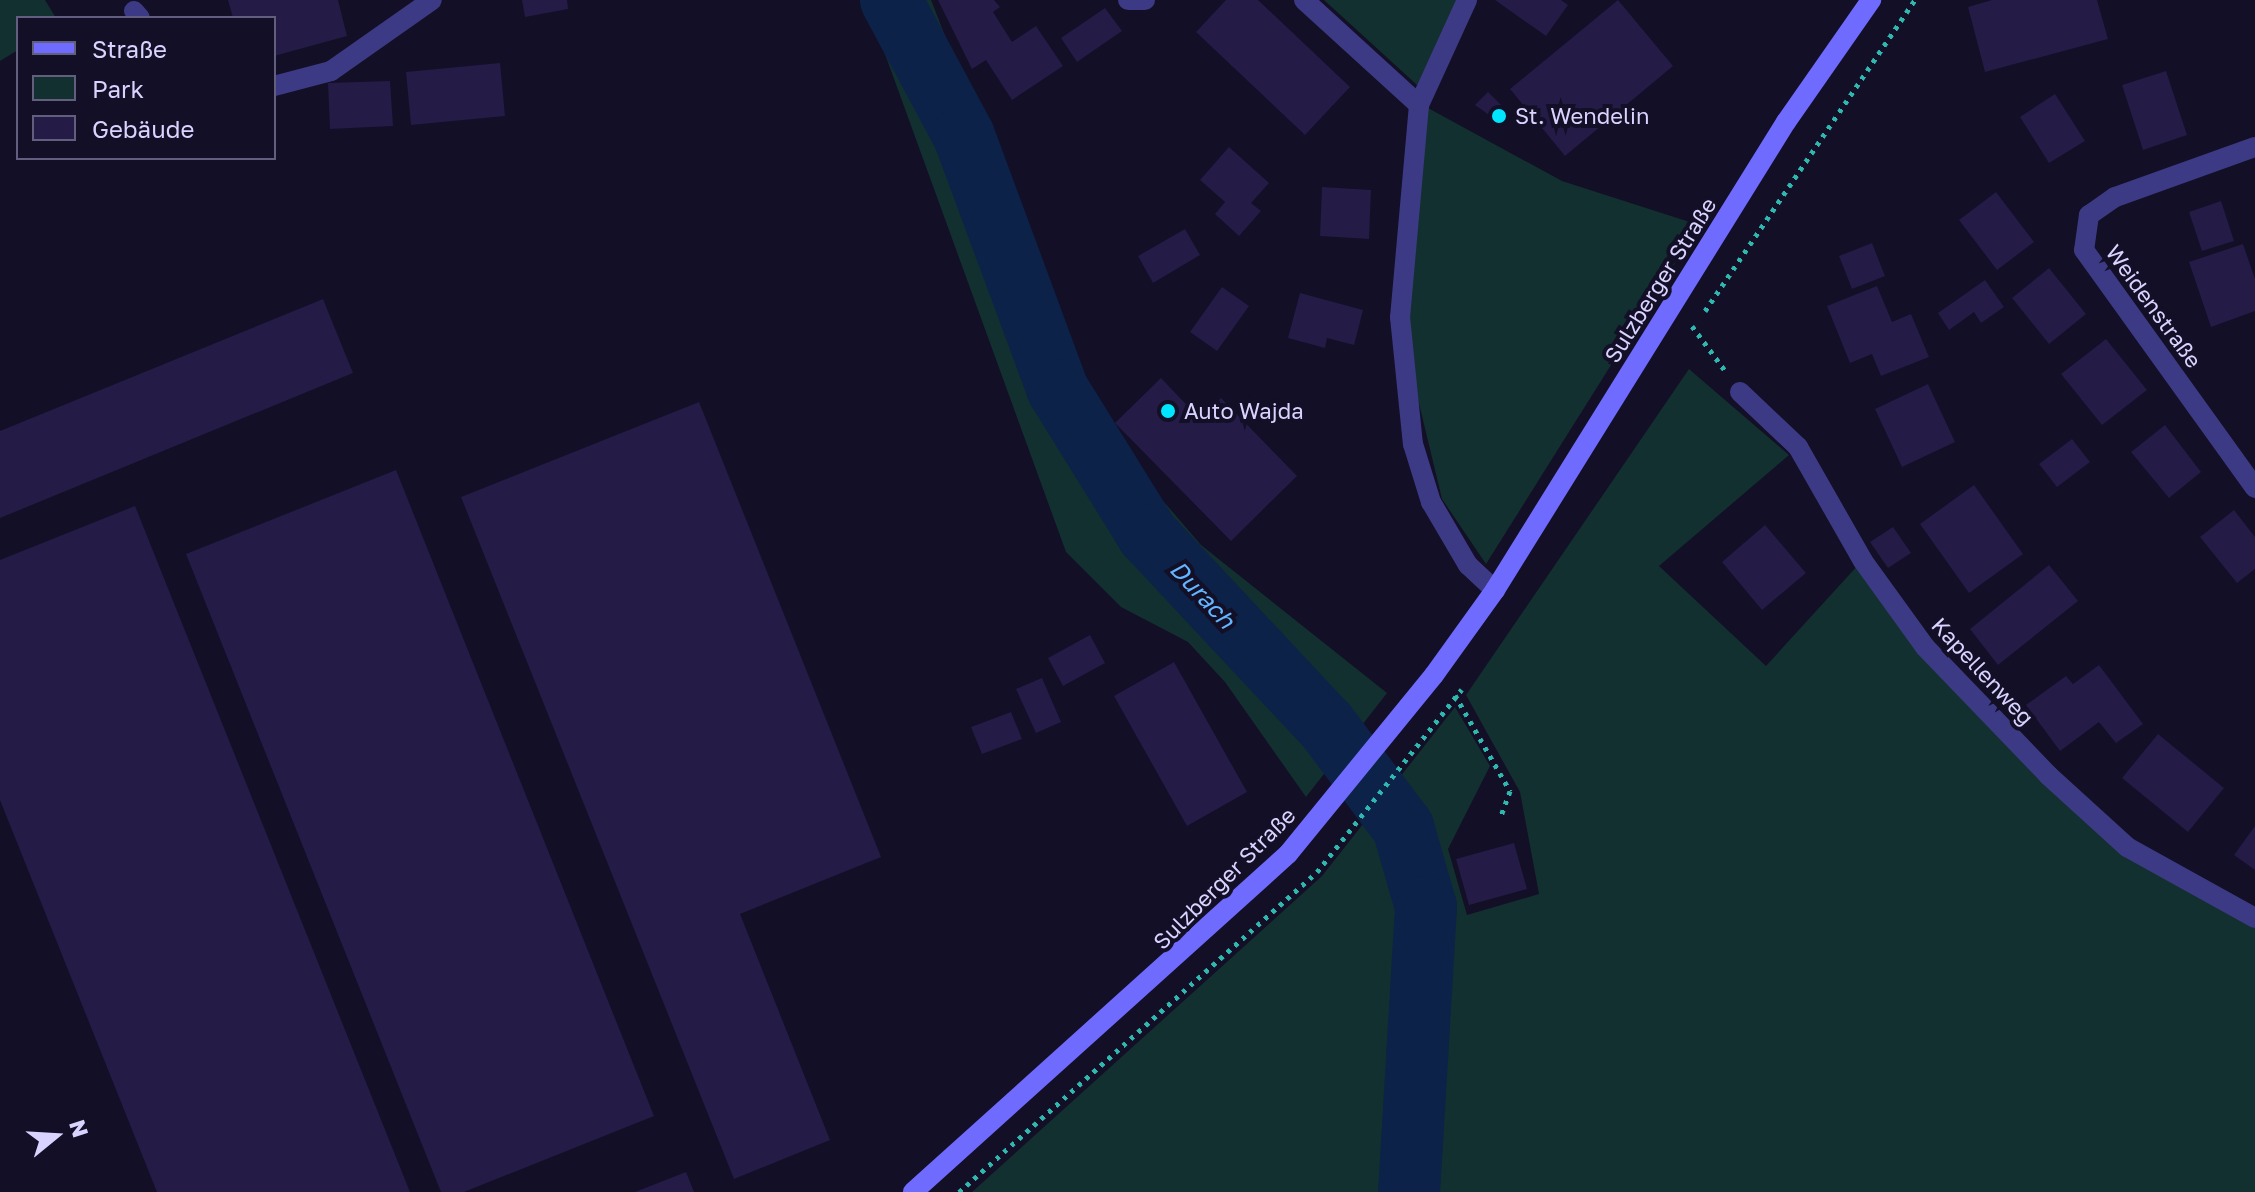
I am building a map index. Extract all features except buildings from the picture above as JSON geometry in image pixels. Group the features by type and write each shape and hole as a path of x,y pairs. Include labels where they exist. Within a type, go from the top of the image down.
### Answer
{"street":[{"path":"276,85 331,71 432,0"},
{"path":"1128,0 1145,0"},
{"path":"1304,0 1419,105"},
{"path":"1467,0 1419,105 1400,317 1413,444 1450,536 1495,590"},
{"name":"Sulzberger Straße","path":"913,1192 1183,955 1288,854 1434,675 1495,590 1668,313 1871,0"},
{"name":"Weidenstraße","path":"2255,147 2115,197 2089,215 2084,250 2255,488"},
{"name":"Kapellenweg","path":"1740,392 1798,447 1863,561 1925,647 2048,775 2127,847 2255,918"}],"path":[{"path":"1686,340 1915,0"},
{"path":"1668,313 1694,327 1740,392"},
{"path":"1434,675 1457,696 1510,791 1501,816"},
{"path":"959,1192 1317,872 1465,684"}],"green space":[{"path":"0,0 45,0 55,16 16,16 16,51 0,61"},
{"path":"903,0 931,0 1097,424 1201,545 1387,693 1306,797 1225,682 1188,642 1121,607 1066,552 869,10"},
{"path":"1324,0 1458,0 1417,85"},
{"path":"1428,108 1562,181 1699,225 1486,564 1442,499 1416,391 1408,316"},
{"path":"1689,369 1789,455 1659,566 1766,666 1859,564 2045,778 2255,925 2255,1192 972,1192 1322,876 1455,707 1490,766 1448,849 1467,915 1539,894 1520,792 1466,695"}],"waterway":[{"name":"Durach","path":"891,0 964,136 1058,390 1148,535 1326,725 1403,827 1426,907 1409,1192"}],"place":[{"name":"St. Wendelin","path":"1499,116"},
{"name":"Auto Wajda","path":"1168,411"}]}
